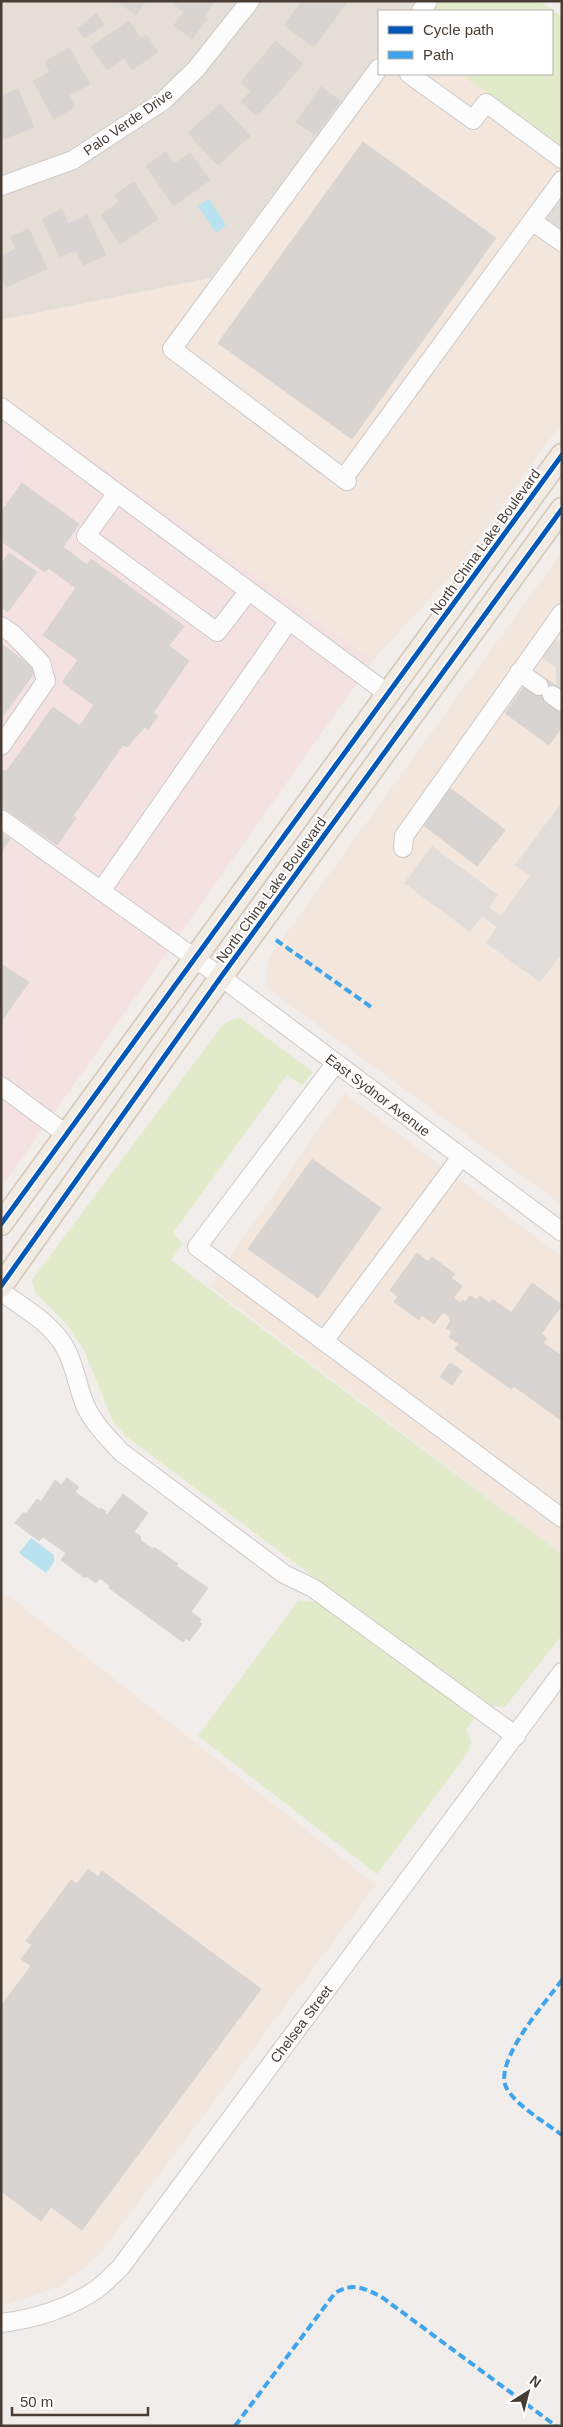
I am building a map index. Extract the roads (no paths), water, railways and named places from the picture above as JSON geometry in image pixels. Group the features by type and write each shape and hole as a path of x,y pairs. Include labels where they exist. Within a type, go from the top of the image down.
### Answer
{"main road":[{"name":"North China Lake Boulevard","path":"1,1224 68,1135 194,958 562,455"},
{"name":"North China Lake Boulevard","path":"1,1286 221,977 562,509"}],"street":[{"name":"Palo Verde Drive","path":"1,186 73,160 163,101 196,69 250,1"},
{"path":"378,69 172,349 345,479 562,180"},
{"path":"410,75 473,120 486,103 562,159"},
{"path":"540,226 562,242"},
{"path":"1,407 288,622 388,694"},
{"path":"117,493 86,536 217,632 248,592"},
{"path":"403,848 404,836 562,612"},
{"path":"101,891 288,622"},
{"path":"1,626 13,634 42,663 46,681 1,746"},
{"path":"519,672 551,694"},
{"name":"East Sydnor Avenue","path":"1,820 221,977 335,1064 560,1229"},
{"path":"335,1064 197,1247 562,1518"},
{"path":"1,1086 68,1135"},
{"path":"324,1341 461,1157"},
{"path":"1,1291 36,1316 60,1339 72,1361 86,1408 102,1431 121,1452 284,1574 313,1588 516,1736"},
{"name":"Chelsea Street","path":"1,2323 30,2320 66,2304 96,2289 120,2268 562,1672"}],"water":[{"path":"209,199 226,225 216,233 198,206"},
{"path":"31,1538 54,1555 54,1562 46,1573 19,1553"}]}
